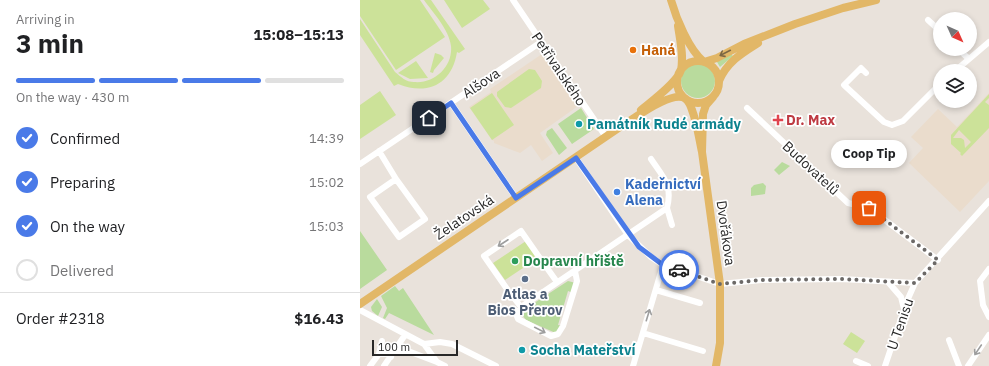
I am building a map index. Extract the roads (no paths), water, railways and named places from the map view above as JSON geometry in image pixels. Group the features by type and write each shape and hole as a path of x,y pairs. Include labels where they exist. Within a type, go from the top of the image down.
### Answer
{"main road":[{"path":"671,0 678,21 692,49 704,62 715,69 719,81"},
{"path":"680,71 691,62 704,62 717,58 744,44 836,11 876,0"},
{"path":"678,21 682,50 677,84 680,92 686,99 698,103 706,101 713,96 718,89 719,81 724,70 732,62 772,34"},
{"name":"Želatovská","path":"623,125 667,87 680,71"},
{"name":"Dvořákova","path":"702,152 703,114 706,105 713,96"},
{"name":"Želatovská","path":"360,304 623,125 666,99 677,97 686,99"},
{"name":"Dvořákova","path":"686,99 694,114 702,152 720,284 720,343 716,366"}],"street":[{"name":"Petřivalského","path":"513,0 606,137"},
{"path":"928,20 933,25"},
{"name":"Alšova","path":"360,164 541,42"},
{"path":"963,64 989,42"},
{"path":"966,56 969,59"},
{"path":"866,73 861,68 844,85 884,122 892,125 902,121 933,91"},
{"path":"451,103 516,198"},
{"name":"Budovatelů","path":"747,108 848,203 869,208 938,260"},
{"name":"Želatovská","path":"379,151 396,179 425,219 399,237 370,197 396,179"},
{"path":"576,158 628,235 645,252 663,265 720,284 762,280 818,279 915,283 938,260 989,202"},
{"path":"650,159 666,182 669,190 670,196 667,208 672,225"},
{"path":"575,271 576,281 563,326 558,334 551,336 518,319 516,314 521,307 667,208"},
{"path":"521,307 484,256 521,231 557,282"},
{"path":"633,366 663,265"},
{"path":"989,269 980,281 983,305 989,317"},
{"path":"888,282 901,297 904,310"},
{"name":"U Tenisu","path":"885,366 915,283"},
{"path":"656,290 700,303"},
{"path":"360,310 424,344 437,362"},
{"path":"643,333 703,351"},
{"path":"384,366 405,335"},
{"path":"968,366 989,335"},
{"path":"949,340 960,366"},
{"path":"370,366 379,354 382,341"},
{"path":"424,344 440,342 452,344 496,366"},
{"path":"395,351 408,351 445,366"},
{"path":"379,354 387,354 391,357"},
{"path":"856,361 868,366"}],"place":[{"name":"Haná","path":"633,50"},
{"name":"Dr. Max","path":"778,120"},
{"name":"Památník Rudé armády","path":"579,124"},
{"name":"Kadeřnictví Alena","path":"617,192"},
{"name":"Coop Tip","path":"869,208"},
{"name":"Dopravní hřiště","path":"515,261"},
{"name":"Atlas a Bios Přerov","path":"525,279"},
{"name":"Socha Mateřství","path":"522,350"}]}
